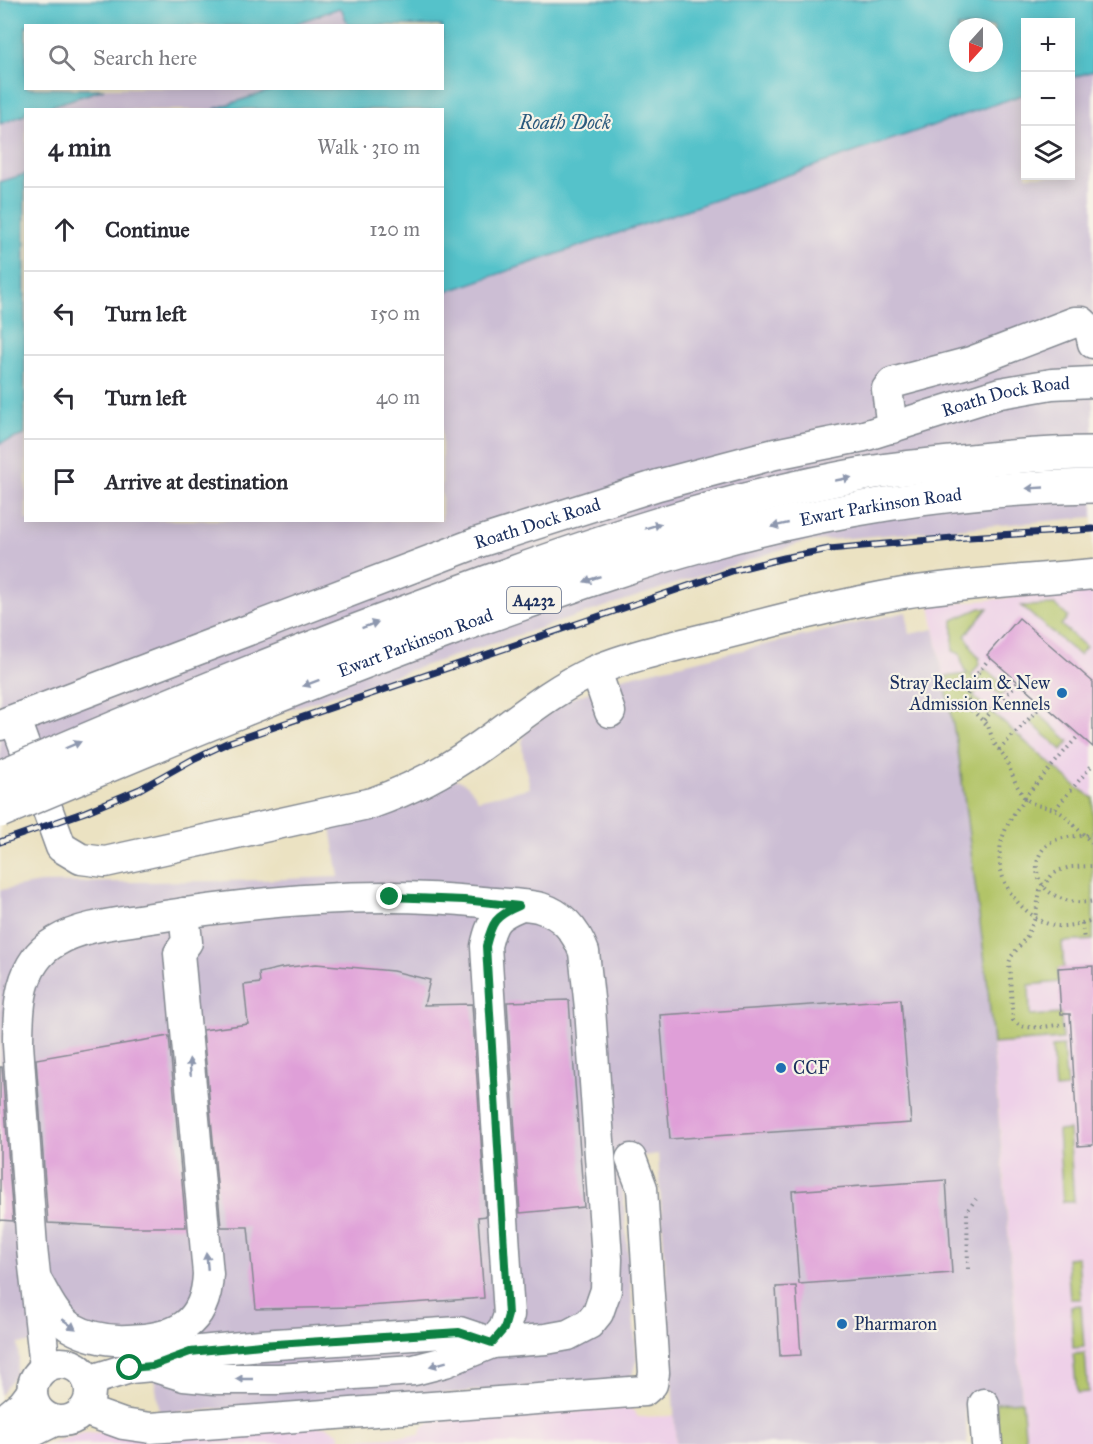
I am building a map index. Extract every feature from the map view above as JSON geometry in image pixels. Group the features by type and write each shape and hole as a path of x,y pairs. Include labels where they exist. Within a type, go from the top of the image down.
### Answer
{"main road":[{"name":"Ewart Parkinson Road","path":"0,777 156,710 354,631 592,545 668,521 765,495 870,473 1010,457 1093,453"},
{"name":"Ewart Parkinson Road","path":"0,811 169,740 380,656 590,580 701,545 810,518 907,501 1018,489 1093,486"}],"street":[{"path":"892,428 887,389 892,383 970,362 1075,322 1082,322 1090,330 1093,343"},
{"name":"Roath Dock Road","path":"7,723 479,542 716,469 864,436 1000,393 1052,384 1093,382"},
{"path":"7,723 61,847 81,859 105,862 388,798 414,787 456,763 539,702 596,671 639,656 755,626 903,593 1093,574"},
{"path":"596,671 610,712"},
{"path":"54,1421 45,1417 33,1402 39,1380 35,1278 18,1044 18,1013 22,988 28,971 39,955 54,942 78,932 229,906 291,900 390,897 464,900 542,908 564,920 576,932 584,952 607,1259 606,1290 598,1313 589,1324 568,1335 492,1343 459,1332 190,1352 152,1366 130,1368 88,1381"},
{"path":"492,1343 504,1329 508,1315 486,946 491,925 502,913 519,906"},
{"path":"35,1278 53,1311 69,1326 94,1338 153,1340 171,1334 190,1321 202,1306 208,1274 179,953 187,942 184,913"},
{"path":"84,1410 123,1424 151,1428 644,1391 652,1384 654,1373 642,1188 631,1159"},
{"path":"0,1423 23,1404 39,1380 54,1364 64,1363 74,1366 88,1381 90,1397 84,1410 73,1420 54,1421 22,1437 0,1442"},
{"path":"984,1404 987,1444"}],"path":[{"path":"990,658 979,671 968,695 970,708 984,720 1025,798 1036,805 1055,809 1064,815 1093,844"},
{"path":"984,720 1018,682"},
{"path":"999,750 1042,704"},
{"path":"1079,735 1009,820 1001,841 999,863 1011,894 1035,918 1059,927 1093,920"},
{"path":"1055,809 1093,764"},
{"path":"1093,834 1055,841 1044,848 1037,868 1042,885 1052,894 1066,901 1080,903 1093,901"},
{"path":"1087,866 1093,860"},
{"path":"1066,1024 1018,1026 1013,1020 1009,963 1027,936 1035,918 1037,898 1042,885 1060,870 1093,866"},
{"path":"1082,923 1084,940"},
{"path":"968,1269 967,1211 976,1199"}],"shaded area":[{"path":"0,0 1093,0 1093,517 804,542 279,713 157,725 0,792"},
{"path":"1093,589 1093,1444 1026,1444 991,1018 959,757 930,606"},
{"path":"906,612 910,634 934,629 959,757 987,978 1022,1401 965,1405 967,1444 676,1444 658,1154 620,1159 637,1360 633,1373 626,1381 160,1413 149,1346 99,1355 76,1349 63,1340 18,1344 19,1360 15,1375 0,1395 0,890 40,883 339,877 331,827 385,814 451,779 459,780 467,785 478,800 530,788 522,743 525,732 566,700 613,684 622,678"},
{"path":"628,1408 638,1417 674,1416 676,1444 44,1444 87,1432 327,1426 338,1433 341,1440 420,1435 423,1427 430,1421"}],"green space":[{"path":"1055,605 1068,617 1061,625 1086,647 1079,655 1021,606"},
{"path":"980,608 988,608 965,636 980,658 978,661 980,663 971,676 977,680 985,669 1008,688 1001,696 985,682 973,696 1077,787 1093,798 1093,940 1062,942 1064,968 1058,969 1059,982 1029,985 1030,1016 1061,1014 1062,1039 993,1044 987,978 959,757 944,677 968,674 964,670 960,654 953,651 953,620"},
{"path":"1038,713 1069,741 1062,750 1030,722"},
{"path":"1063,1046 1067,1088 1055,1089 1052,1047"},
{"path":"1069,1130 1074,1202 1063,1202 1058,1131"},
{"path":"1078,1257 1081,1299 1070,1299 1067,1258"},
{"path":"1081,1305 1084,1347 1073,1348 1071,1306"},
{"path":"1085,1353 1088,1392 1077,1393 1073,1354"},
{"path":"1022,1401 1026,1444 999,1444 996,1403"}],"water":[{"name":"Roath Dock","path":"0,0 1093,0 1093,71 1075,77 1075,18 1021,18 1021,95 444,293 444,108 217,108 272,90 444,90 444,24 348,24 339,8 295,24 24,24 24,90 101,90 45,108 24,108 24,115 0,124"},
{"path":"24,174 24,435 0,443 0,182"}],"building":[{"name":"Stray Reclaim & New Admission Kennels","path":"1019,618 1093,682 1093,747 987,655"},
{"path":"316,964 393,971 430,980 424,1005 472,1004 486,1216 478,1217 484,1298 353,1307 256,1309 248,1227 221,1227 203,1030 248,1024 244,985 260,983 259,973"},
{"path":"1093,966 1093,1145 1078,1146 1070,1014 1061,1014 1058,968"},
{"path":"901,999 911,1123 670,1139 660,1015"},
{"path":"569,1000 584,1207 520,1213 507,1002"},
{"path":"169,1036 186,1227 48,1223 36,1059"},
{"path":"0,1067 2,1067 13,1221 0,1220"},
{"path":"946,1180 952,1273 799,1284 792,1191"},
{"path":"796,1286 801,1355 780,1356 776,1287"}],"railway":[{"path":"0,842 85,812 140,789 227,743 735,570 829,549 1093,529"}],"place":[{"name":"Stray Reclaim & New Admission Kennels","path":"1062,693"},
{"name":"CCF","path":"781,1068"},
{"name":"Pharmaron","path":"842,1324"}],"route":[{"path":"130,1368 152,1366 190,1352 261,1345 459,1332 492,1343 504,1329 508,1315 486,946 491,925 502,913 519,906 464,900 390,897"}]}
